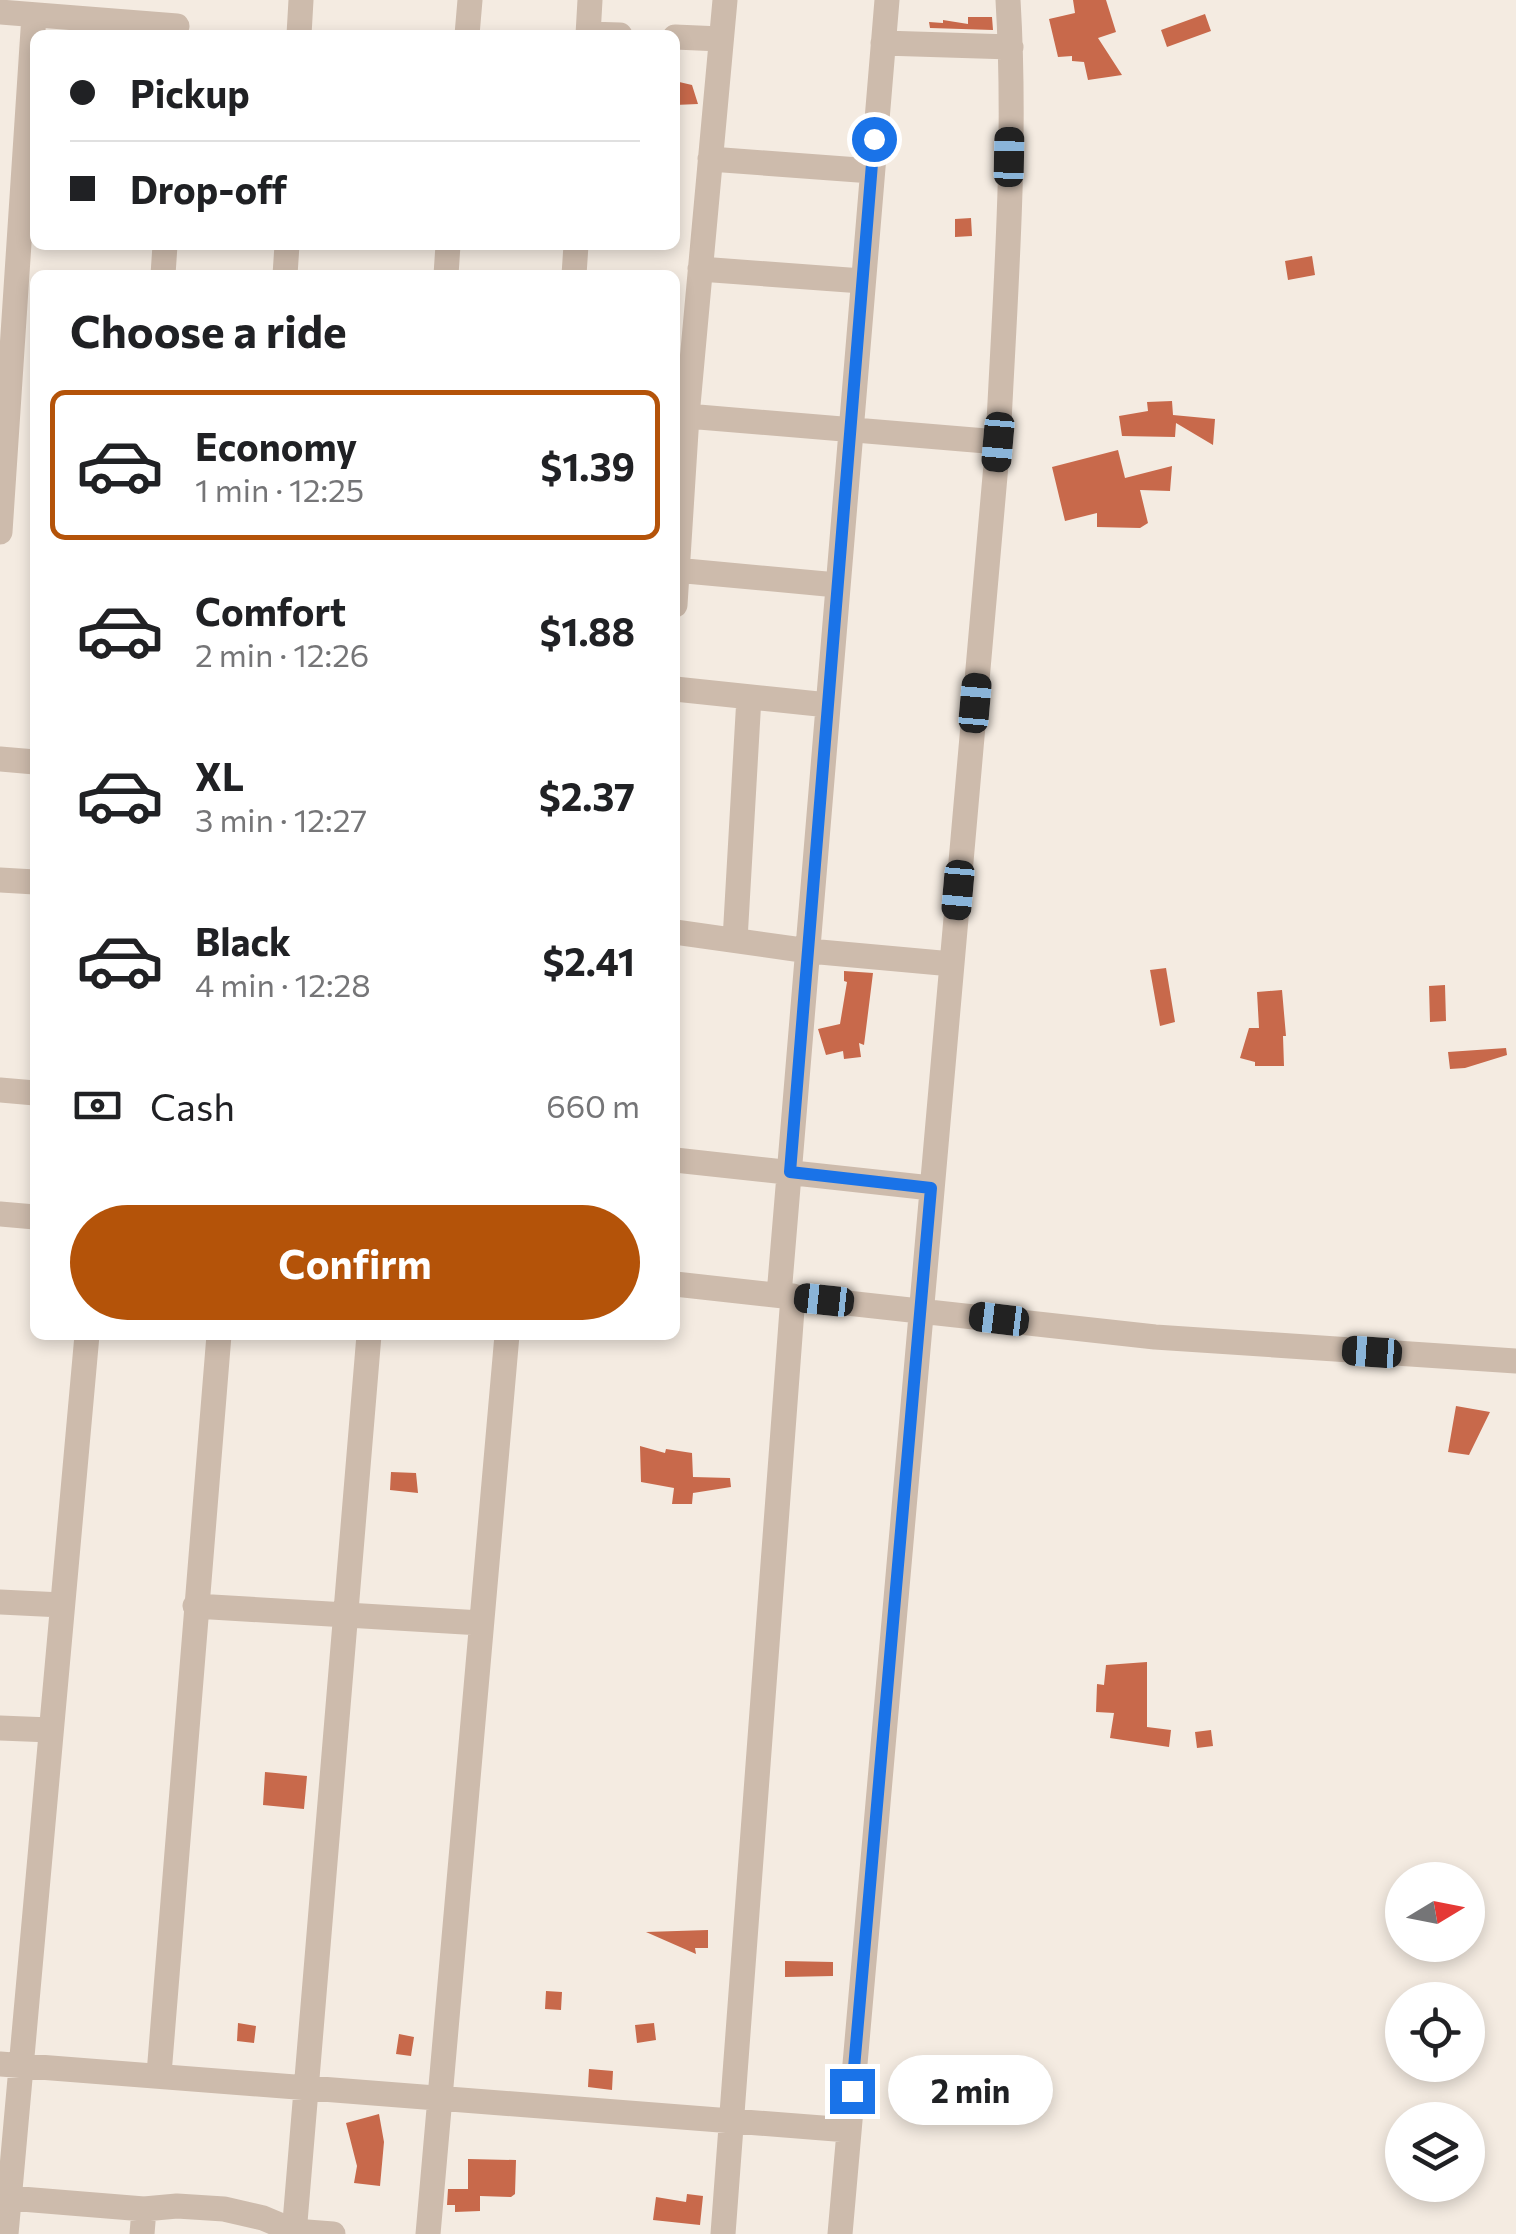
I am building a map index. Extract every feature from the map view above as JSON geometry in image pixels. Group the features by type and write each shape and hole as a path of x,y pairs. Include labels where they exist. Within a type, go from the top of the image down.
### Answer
{"street":[{"path":"299,30 301,0"},
{"path":"467,30 470,0"},
{"path":"588,30 590,0"},
{"path":"680,447 725,0"},
{"path":"723,2234 786,1296 790,1172 886,0"},
{"path":"840,2234 998,442 1008,233 1008,0"},
{"path":"0,12 34,15 108,10 177,20"},
{"path":"33,30 34,15"},
{"path":"680,37 721,39"},
{"path":"883,42 1011,48"},
{"path":"0,532 15,358 30,87"},
{"path":"710,159 872,171"},
{"path":"700,269 862,281"},
{"path":"681,416 998,442"},
{"path":"680,570 837,585"},
{"path":"680,689 828,705"},
{"path":"734,940 749,696"},
{"path":"0,759 30,762"},
{"path":"0,880 30,882"},
{"path":"680,933 809,951 952,964"},
{"path":"0,1090 30,1093"},
{"path":"680,1161 931,1188"},
{"path":"0,1214 30,1217"},
{"path":"680,1285 1155,1336 1516,1361"},
{"path":"6,2234 10,2065 50,1730 87,1340"},
{"path":"159,2074 218,1340"},
{"path":"294,2232 369,1340"},
{"path":"428,2234 507,1340"},
{"path":"0,1602 62,1605"},
{"path":"195,1606 348,1612 481,1623"},
{"path":"0,1728 50,1730"},
{"path":"10,2065 848,2130"},
{"path":"9,2198 143,2222 177,2206 224,2209 263,2218 294,2232 333,2234"}],"building":[{"path":"1073,0 1106,0 1116,32 1098,38 1122,75 1088,80 1084,62 1072,61 1072,56 1058,57 1049,19 1075,13"},
{"path":"1205,14 1211,31 1167,47 1161,30"},
{"path":"968,17 992,17 993,30 930,28 929,22 943,20 968,24"},
{"path":"680,82 692,85 698,104 680,105"},
{"path":"971,218 972,236 955,237 955,219"},
{"path":"1312,256 1315,275 1288,280 1285,261"},
{"path":"1172,401 1173,415 1215,419 1213,445 1176,423 1175,437 1122,436 1119,416 1148,411 1147,402"},
{"path":"1118,450 1125,478 1172,466 1170,491 1140,490 1148,523 1140,528 1097,527 1097,513 1065,521 1052,467"},
{"path":"1166,968 1175,1022 1160,1026 1150,970"},
{"path":"844,971 873,973 864,1045 859,1043 861,1057 844,1059 843,1051 826,1055 818,1029 840,1024 847,982"},
{"path":"1445,985 1446,1021 1430,1022 1429,986"},
{"path":"1282,990 1284,1066 1255,1066 1255,1062 1240,1058 1249,1028 1259,1028 1257,992"},
{"path":"1506,1048 1507,1055 1450,1069 1448,1052"},
{"path":"1456,1406 1490,1412 1469,1455 1448,1452"},
{"path":"640,1446 665,1453 666,1449 692,1453 693,1477 730,1478 731,1487 693,1493 692,1504 672,1504 674,1488 641,1482"},
{"path":"391,1472 416,1473 418,1493 390,1490"},
{"path":"1147,1662 1147,1727 1171,1730 1169,1747 1110,1738 1114,1713 1096,1712 1097,1684 1104,1685 1106,1665"},
{"path":"1211,1730 1213,1746 1197,1748 1195,1732"},
{"path":"265,1772 307,1776 304,1809 263,1805"},
{"path":"708,1930 708,1948 695,1948 696,1954 646,1932"},
{"path":"785,1961 833,1962 833,1976 785,1977"},
{"path":"546,1991 562,1992 561,2010 545,2009"},
{"path":"238,2023 256,2026 254,2043 237,2041"},
{"path":"654,2023 656,2040 637,2043 635,2025"},
{"path":"399,2034 414,2037 411,2056 396,2054"},
{"path":"589,2069 613,2071 612,2090 588,2087"},
{"path":"379,2114 384,2142 380,2186 354,2183 357,2166 346,2123"},
{"path":"468,2159 516,2160 515,2194 480,2196 480,2211 455,2212 455,2205 447,2205 448,2189 468,2189"},
{"path":"687,2194 703,2196 700,2225 653,2220 656,2197 686,2202"}],"route":[{"path":"852,2091 931,1188 790,1172 874,139"}]}
